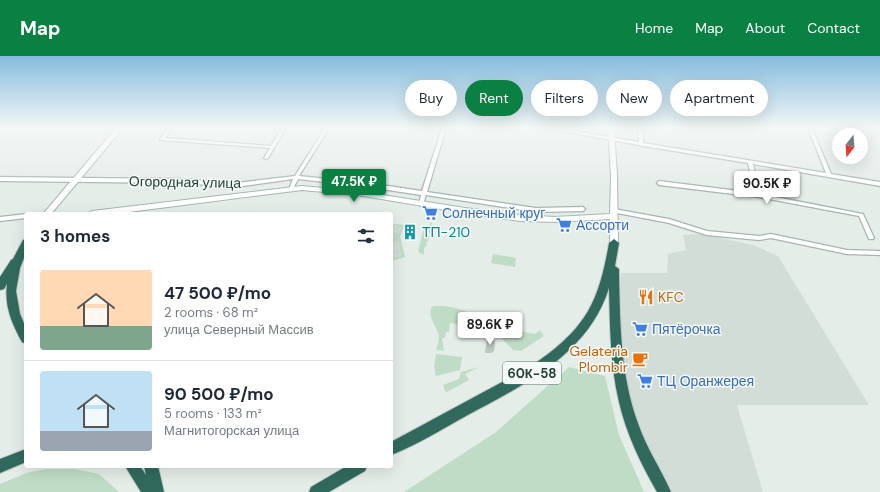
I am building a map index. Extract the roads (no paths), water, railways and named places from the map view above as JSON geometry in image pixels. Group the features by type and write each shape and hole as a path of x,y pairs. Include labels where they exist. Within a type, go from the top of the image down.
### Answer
{"highway":[{"name":"60К-58","path":"393,448 534,372 567,346 581,333 599,305 609,277 614,243"},
{"path":"614,243 618,350 625,402 649,466 664,492"},
{"path":"0,286 24,246"},
{"path":"24,248 15,268 11,288 12,307 24,335"},
{"path":"0,466 24,455"},
{"path":"133,468 145,484 148,492"},
{"path":"151,468 157,492"},
{"path":"316,492 357,468"}],"street":[{"path":"49,212 103,148"},
{"path":"266,158 271,148"},
{"path":"291,189 296,177 314,148"},
{"path":"421,204 438,148"},
{"path":"612,148 614,175 614,243"},
{"path":"661,148 880,184"},
{"path":"818,148 829,176"},
{"path":"750,163 758,195"},
{"name":"Огородная улица","path":"0,179 180,181 236,185 296,177 368,185 536,210 583,209"},
{"path":"659,183 758,195 861,215 871,238"},
{"path":"108,212 291,189 316,189 502,216 533,219 581,218 614,213 669,221 707,233 753,237 771,236 847,252 880,253"},
{"path":"0,219 24,216"}],"place":[{"name":"Солнечный круг","path":"430,213"},
{"name":"Ассорти","path":"564,225"},
{"name":"ТП-210","path":"410,232"},
{"name":"KFC","path":"646,297"},
{"name":"Пятёрочка","path":"640,329"},
{"name":"Gelateria Plombir","path":"640,359"},
{"name":"ТЦ Оранжерея","path":"645,381"}]}
